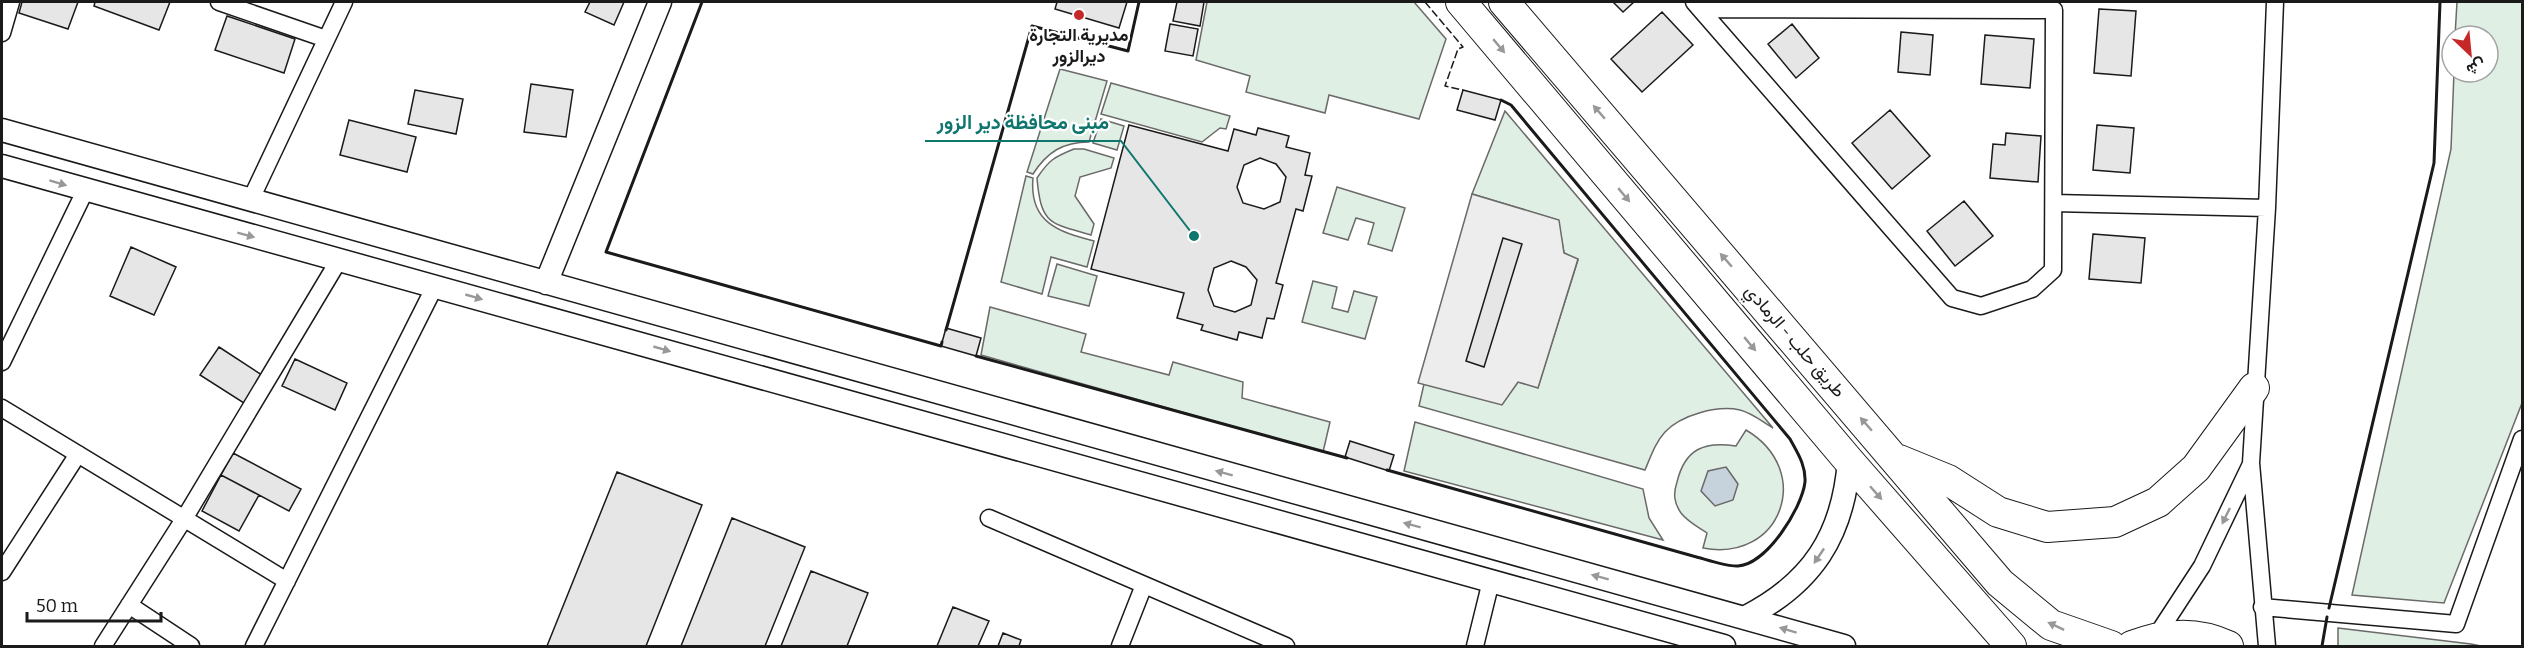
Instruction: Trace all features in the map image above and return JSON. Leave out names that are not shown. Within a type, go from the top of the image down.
[{"type":"highway","name":"طريق حلب - الرمادي","points":[[1461,2],[1849,461],[2010,646]]},
{"type":"highway","name":"طريق حلب - الرمادي","points":[[1504,2],[2000,583],[2051,625],[2111,646]]},
{"type":"highway","points":[[1896,459],[1948,480],[1998,512],[2037,524],[2047,526],[2115,522],[2158,502],[2196,468],[2254,388]]},
{"type":"highway","points":[[2143,642],[2186,635],[2217,641],[2228,646]]},
{"type":"main road","points":[[546,282],[660,2]]},
{"type":"main road","points":[[2,130],[1844,646]]},
{"type":"main road","points":[[2,166],[1724,646]]},
{"type":"main road","points":[[308,252],[316,217]]},
{"type":"main road","points":[[1746,617],[1788,592],[1821,555],[1842,510],[1849,461]]},
{"type":"street","points":[[2,33],[11,2]]},
{"type":"street","points":[[219,2],[326,39]]},
{"type":"street","points":[[251,199],[344,2]]},
{"type":"street","points":[[2267,646],[2251,464],[2267,208],[2275,2]]},
{"type":"street","points":[[1697,5],[2054,10],[2053,270],[2032,290],[1981,306],[1952,298],[1697,5]]},
{"type":"street","points":[[2,362],[85,191]]},
{"type":"street","points":[[2054,203],[2267,208]]},
{"type":"street","points":[[103,646],[184,519],[339,260]]},
{"type":"street","points":[[254,646],[435,286]]},
{"type":"street","points":[[2,408],[287,581]]},
{"type":"street","points":[[2262,607],[2456,624],[2523,439]]},
{"type":"street","points":[[2,572],[78,454]]},
{"type":"street","points":[[2143,642],[2202,566],[2251,464]]},
{"type":"street","points":[[988,518],[1286,646]]},
{"type":"street","points":[[1475,646],[1491,581]]},
{"type":"street","points":[[1120,646],[1144,585]]},
{"type":"street","points":[[129,605],[191,646]]},
{"type":"green space","points":[[1207,2],[1414,2],[1446,39],[1419,119],[1329,95],[1325,113],[1246,92],[1250,76],[1196,60]]},
{"type":"green space","points":[[2457,2],[2522,2],[2522,403],[2444,603],[2352,595],[2451,149],[2454,84],[2500,84],[2500,24],[2456,24]]},
{"type":"green space","points":[[1060,69],[1107,81],[1089,142],[1071,144],[1056,150],[1033,174],[1027,172]]},
{"type":"green space","points":[[1111,83],[1230,116],[1226,129],[1220,128],[1202,142],[1101,114]]},
{"type":"green space","points":[[1505,111],[1773,428],[1753,415],[1740,410],[1710,410],[1690,416],[1665,432],[1656,445],[1645,470],[1419,406],[1424,384],[1502,404],[1518,382],[1538,387],[1578,260],[1564,253],[1558,220],[1472,194]]},
{"type":"green space","points":[[1101,119],[1124,126],[1117,150],[1093,143]]},
{"type":"green space","points":[[1074,149],[1084,149],[1114,158],[1111,168],[1080,177],[1075,196],[1094,224],[1091,235],[1066,228],[1050,220],[1041,205],[1037,178],[1049,163]]},
{"type":"green space","points":[[1026,176],[1033,178],[1036,205],[1048,223],[1069,234],[1094,241],[1087,267],[1051,257],[1042,294],[1001,282]]},
{"type":"green space","points":[[1337,187],[1405,208],[1392,251],[1368,244],[1374,223],[1356,218],[1348,240],[1323,233]]},
{"type":"green space","points":[[1057,264],[1097,276],[1089,306],[1048,296]]},
{"type":"green space","points":[[1313,281],[1337,287],[1332,308],[1348,312],[1354,291],[1377,297],[1365,339],[1302,322]]},
{"type":"green space","points":[[990,307],[1086,334],[1081,352],[1169,375],[1173,362],[1243,382],[1242,398],[1330,422],[1323,452],[981,355]]},
{"type":"green space","points":[[1415,422],[1643,489],[1649,518],[1663,540],[1404,471]]},
{"type":"green space","points":[[1746,430],[1767,447],[1779,468],[1783,489],[1780,510],[1769,528],[1752,542],[1730,549],[1703,548],[1707,533],[1684,516],[1676,502],[1675,490],[1681,471],[1685,462],[1698,450],[1714,445],[1736,446]]},
{"type":"green space","points":[[2338,628],[2471,644],[2481,646],[2338,646]]},
{"type":"shaded area","points":[[1472,194],[1559,220],[1564,253],[1578,259],[1538,388],[1518,382],[1502,405],[1418,383]]},
{"type":"shaded area","points":[[1726,467],[1738,484],[1733,500],[1715,506],[1701,491],[1708,471]]},
{"type":"building","points":[[22,2],[78,2],[68,29],[19,13]]},
{"type":"building","points":[[95,2],[170,2],[159,30],[94,6]]},
{"type":"building","points":[[590,2],[624,2],[614,25],[585,12]]},
{"type":"building","points":[[1057,2],[1127,2],[1119,28],[1055,9]]},
{"type":"building","points":[[1177,2],[1204,2],[1200,26],[1173,21]]},
{"type":"building","points":[[1613,2],[1634,2],[1623,12]]},
{"type":"building","points":[[2099,9],[2136,11],[2131,76],[2094,73]]},
{"type":"building","points":[[1662,12],[1693,45],[1642,92],[1611,59]]},
{"type":"building","points":[[227,16],[295,39],[284,73],[215,50]]},
{"type":"building","points":[[1170,24],[1198,29],[1193,56],[1165,51]]},
{"type":"building","points":[[1792,24],[1819,58],[1796,78],[1768,44]]},
{"type":"building","points":[[1901,32],[1933,35],[1930,75],[1898,72]]},
{"type":"building","points":[[1985,35],[2034,39],[2030,88],[1981,84]]},
{"type":"building","points":[[531,84],[573,90],[566,137],[524,132]]},
{"type":"building","points":[[415,90],[463,99],[456,134],[408,124]]},
{"type":"building","points":[[1463,90],[1501,100],[1495,120],[1457,110]]},
{"type":"building","points":[[1890,110],[1930,156],[1892,189],[1852,143]]},
{"type":"building","points":[[349,120],[416,137],[407,172],[340,155]]},
{"type":"building","points":[[1129,125],[1228,151],[1234,129],[1256,135],[1258,128],[1289,136],[1286,147],[1310,153],[1305,175],[1312,176],[1303,211],[1296,209],[1276,283],[1283,285],[1274,319],[1267,318],[1262,338],[1239,332],[1237,340],[1201,330],[1203,325],[1177,318],[1184,293],[1091,269]],"holes":[[[1260,158],[1276,164],[1286,177],[1280,202],[1264,209],[1243,203],[1237,187],[1244,165]],[[1231,261],[1246,267],[1257,280],[1251,305],[1235,312],[1214,306],[1208,290],[1214,268]]]},
{"type":"building","points":[[2097,125],[2134,128],[2130,173],[2093,170]]},
{"type":"building","points":[[2006,133],[2041,136],[2038,182],[1990,178],[1993,144],[2005,145]]},
{"type":"building","points":[[1964,201],[1993,236],[1955,266],[1927,231]]},
{"type":"building","points":[[2093,234],[2145,238],[2141,283],[2089,279]]},
{"type":"building","points":[[1503,238],[1522,244],[1484,367],[1466,361]]},
{"type":"building","points":[[131,247],[176,267],[154,315],[110,296]]},
{"type":"building","points":[[946,328],[981,338],[976,356],[941,346]]},
{"type":"building","points":[[219,347],[265,377],[247,405],[200,375]]},
{"type":"building","points":[[295,359],[347,383],[335,410],[282,386]]},
{"type":"building","points":[[1350,441],[1394,455],[1389,471],[1345,457]]},
{"type":"building","points":[[233,453],[301,489],[289,511],[221,475]]},
{"type":"building","points":[[617,472],[702,505],[646,646],[547,646]]},
{"type":"building","points":[[221,475],[259,495],[239,531],[202,511]]},
{"type":"building","points":[[732,518],[805,547],[765,646],[681,646]]},
{"type":"building","points":[[811,571],[868,593],[847,646],[781,646]]},
{"type":"building","points":[[953,607],[989,621],[978,646],[937,646]]},
{"type":"building","points":[[1003,633],[1021,640],[1019,646],[998,646]]},
{"type":"fence","points":[[1425,2],[1463,47],[1458,49],[1445,86],[1463,90]]},
{"type":"wall","points":[[702,2],[606,252],[941,346],[942,342]]},
{"type":"wall","points":[[946,330],[1032,26],[1128,51],[1139,2]]},
{"type":"wall","points":[[2329,608],[2434,163],[2440,2]]},
{"type":"wall","points":[[1387,470],[1733,566],[1749,563],[1771,545],[1790,519],[1802,493],[1805,482],[1804,470],[1790,439],[1511,105],[1501,100]]},
{"type":"wall","points":[[976,356],[1347,458]]},
{"type":"wall","points":[[2322,646],[2327,617]]},
{"type":"place","name":"مديرية التجارة ديرالزور","points":[[1079,15]]},
{"type":"place","name":"مبنى محافظة دير الزور","points":[[1194,236]]}]
